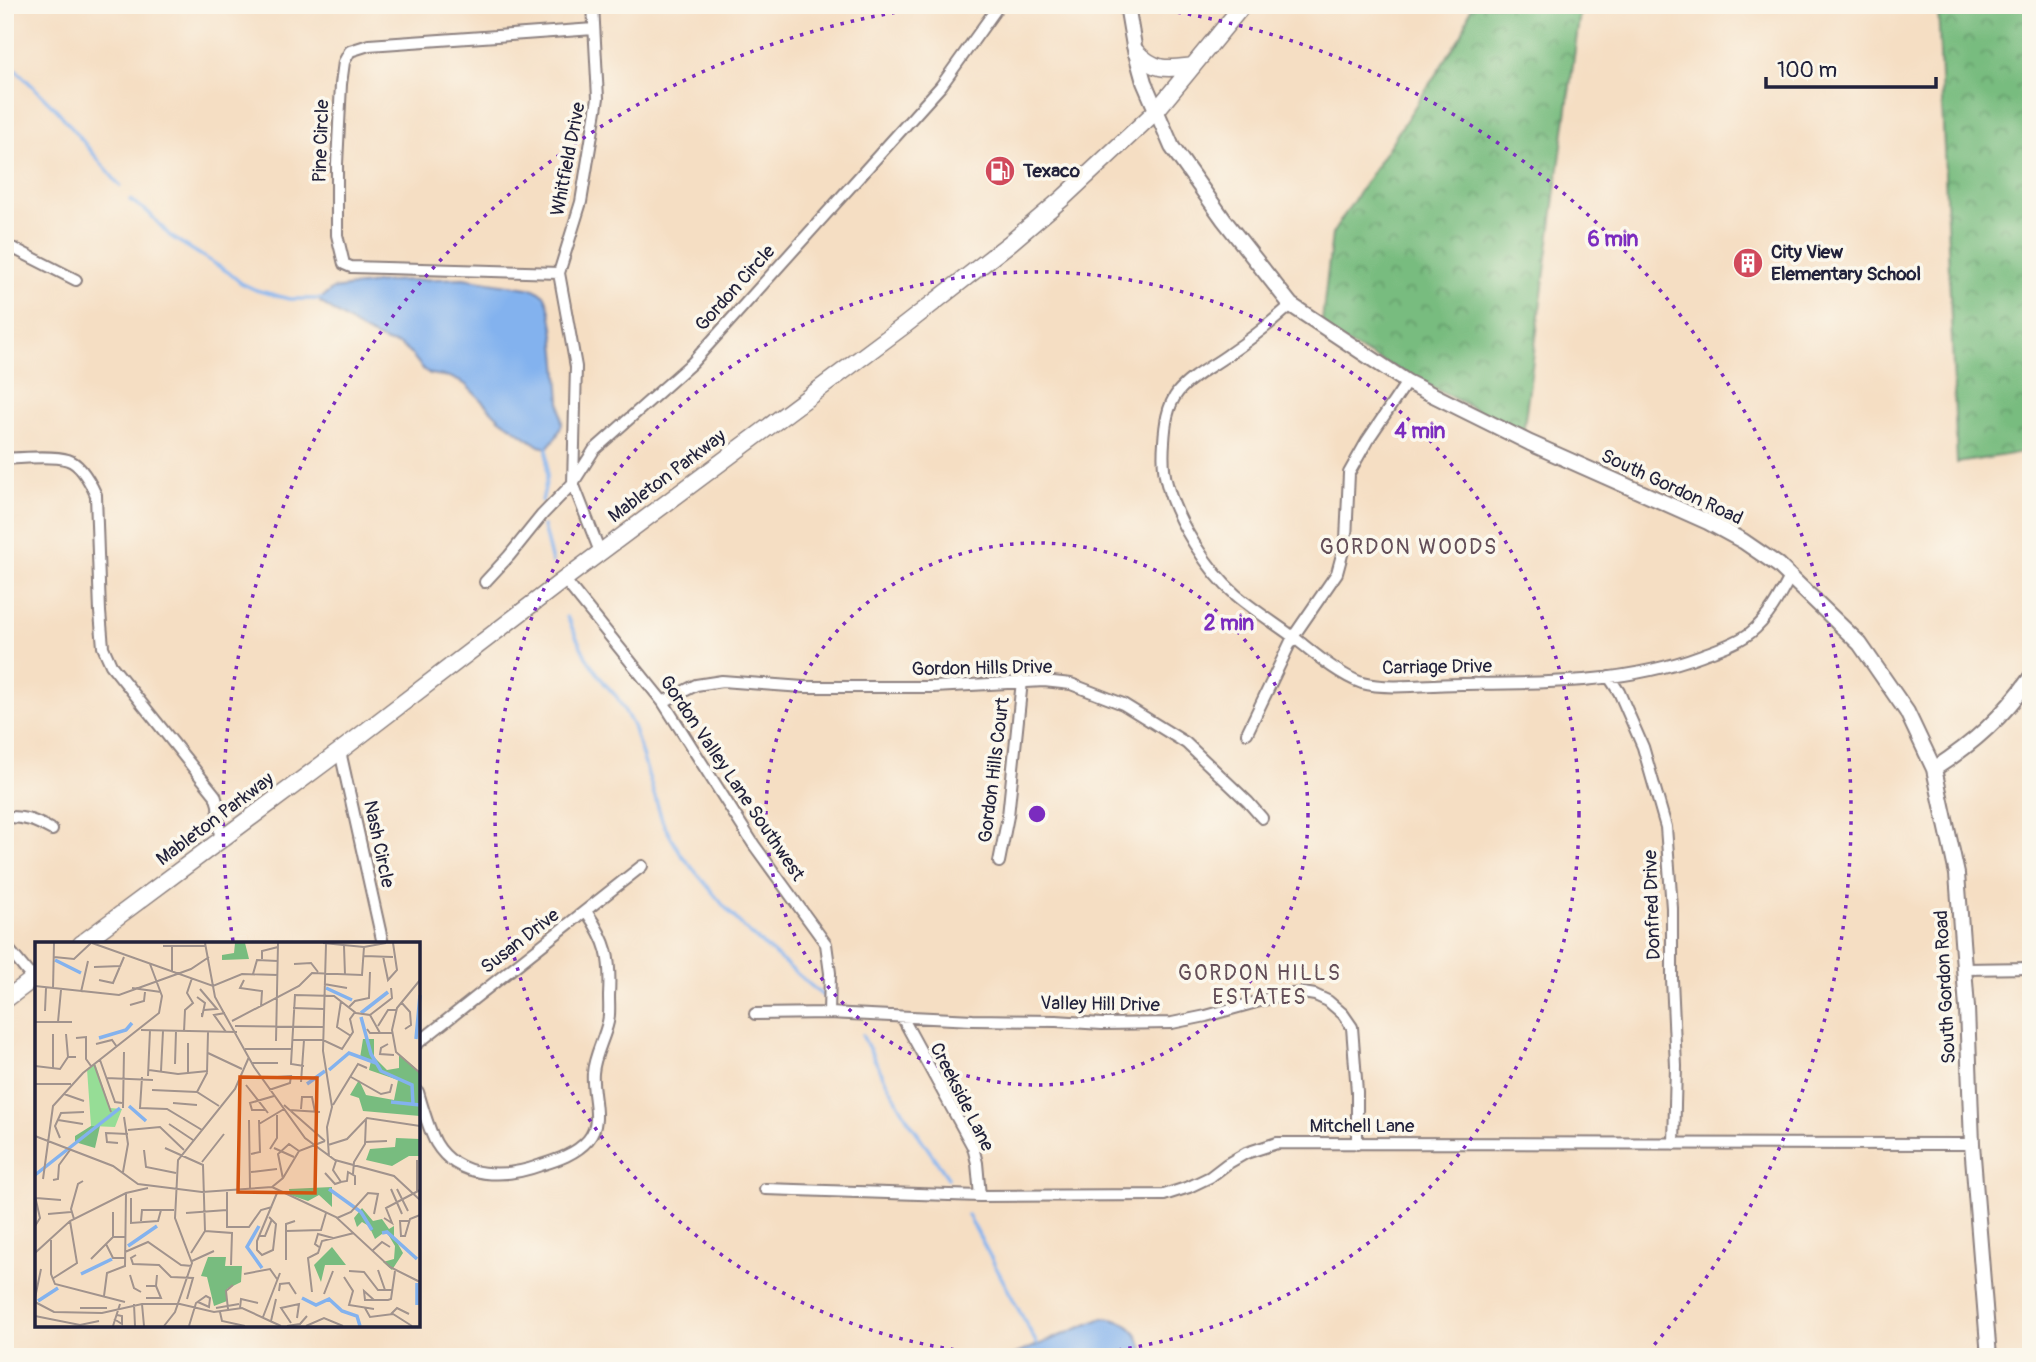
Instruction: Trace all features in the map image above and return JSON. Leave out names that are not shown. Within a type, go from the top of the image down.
[{"type":"main road","name":"Mableton Parkway","points":[[84,942],[905,325],[999,251],[1063,198],[1156,111],[1243,5]]},
{"type":"main road","points":[[1136,52],[1149,65],[1160,68],[1193,66]]},
{"type":"main road","points":[[5,1000],[35,978]]},
{"type":"street","name":"Whitfield Drive","points":[[573,483],[576,367],[559,273],[581,202],[598,99],[593,5]]},
{"type":"street","name":"Gordon Circle","points":[[485,582],[573,483],[594,450],[692,363],[941,86],[999,5]]},
{"type":"street","name":"South Gordon Road","points":[[1127,5],[1144,82],[1172,147],[1224,220],[1292,305],[1407,382],[1530,443],[1708,522],[1743,541],[1778,565],[1860,643],[1907,712],[1934,769],[1956,874],[1967,1008],[1972,1144],[1989,1357]]},
{"type":"street","name":"Pine Circle","points":[[559,273],[351,267],[344,264],[337,235],[337,164],[342,73],[350,51],[369,45],[594,29]]},
{"type":"street","points":[[5,247],[15,249],[76,279]]},
{"type":"street","name":"Carriage Drive","points":[[1292,305],[1178,391],[1170,406],[1165,426],[1163,450],[1166,484],[1177,512],[1210,568],[1234,594],[1347,676],[1378,687],[1575,681],[1679,664],[1748,635],[1771,610],[1790,577]]},
{"type":"street","points":[[1247,733],[1293,637],[1337,573],[1346,540],[1349,473],[1407,382]]},
{"type":"street","points":[[5,459],[70,460],[92,486],[96,495],[103,647],[111,665],[215,795],[220,841]]},
{"type":"street","points":[[573,483],[600,552]]},
{"type":"street","name":"Gordon Valley Lane Southwest","points":[[564,579],[663,702],[754,845],[826,944],[830,972],[829,1013]]},
{"type":"street","name":"Donfred Drive","points":[[1609,677],[1619,692],[1643,747],[1666,827],[1672,908],[1676,1066],[1674,1144]]},
{"type":"street","points":[[1934,769],[1961,752],[2004,713],[2031,677]]},
{"type":"street","name":"Gordon Hills Drive","points":[[663,702],[696,685],[722,681],[803,687],[934,687],[1022,681],[1071,684],[1123,704],[1186,743],[1262,818]]},
{"type":"street","name":"Gordon Hills Court","points":[[999,862],[1008,816],[1022,681]]},
{"type":"street","name":"Nash Circle","points":[[340,751],[383,942]]},
{"type":"street","points":[[5,817],[32,818],[52,830]]},
{"type":"street","name":"Susan Drive","points":[[420,1042],[642,866]]},
{"type":"street","points":[[420,1098],[437,1143],[455,1163],[470,1171],[491,1174],[517,1172],[565,1156],[579,1149],[589,1139],[596,1122],[593,1072],[608,1022],[610,964],[606,945],[586,911]]},
{"type":"street","points":[[5,945],[35,978]]},
{"type":"street","points":[[1964,969],[2031,968]]},
{"type":"street","name":"Valley Hill Drive","points":[[755,1014],[829,1013],[1102,1024],[1172,1023],[1282,995],[1315,995],[1343,1014],[1352,1027],[1357,1092],[1357,1144]]},
{"type":"street","name":"Creekside Lane","points":[[902,1017],[973,1147],[980,1196]]},
{"type":"street","name":"Mitchell Lane","points":[[765,1189],[980,1196],[1164,1195],[1210,1177],[1247,1153],[1277,1143],[1972,1144]]},
{"type":"green space","points":[[1472,5],[1581,5],[1523,434],[1321,330],[1332,234],[1462,34]]},
{"type":"green space","points":[[1938,5],[2031,5],[2031,451],[1957,463]]},
{"type":"water","points":[[463,278],[534,289],[544,295],[554,336],[562,424],[557,436],[547,448],[539,446],[500,419],[465,384],[450,377],[430,374],[400,345],[365,332],[320,302],[333,289],[391,281]]},
{"type":"water","points":[[1103,1318],[1120,1321],[1132,1329],[1146,1357],[1009,1357]]},
{"type":"waterway","points":[[5,59],[57,110],[120,186]]},
{"type":"waterway","points":[[130,200],[148,212],[170,236],[241,283],[289,299],[322,299]]},
{"type":"waterway","points":[[542,501],[547,478],[547,448]]},
{"type":"waterway","points":[[543,526],[552,562]]},
{"type":"waterway","points":[[567,617],[586,657],[617,697],[633,726],[663,823],[680,853],[746,930],[823,996]]},
{"type":"waterway","points":[[862,1035],[907,1118],[948,1178]]},
{"type":"waterway","points":[[968,1215],[1037,1344]]},
{"type":"place","name":"Texaco","points":[[1000,171]]},
{"type":"place","name":"City View Elementary School","points":[[1748,263]]},
{"type":"district","name":"GORDON WOODS","points":[[1409,547]]},
{"type":"district","name":"GORDON HILLS ESTATES","points":[[1260,985]]}]
